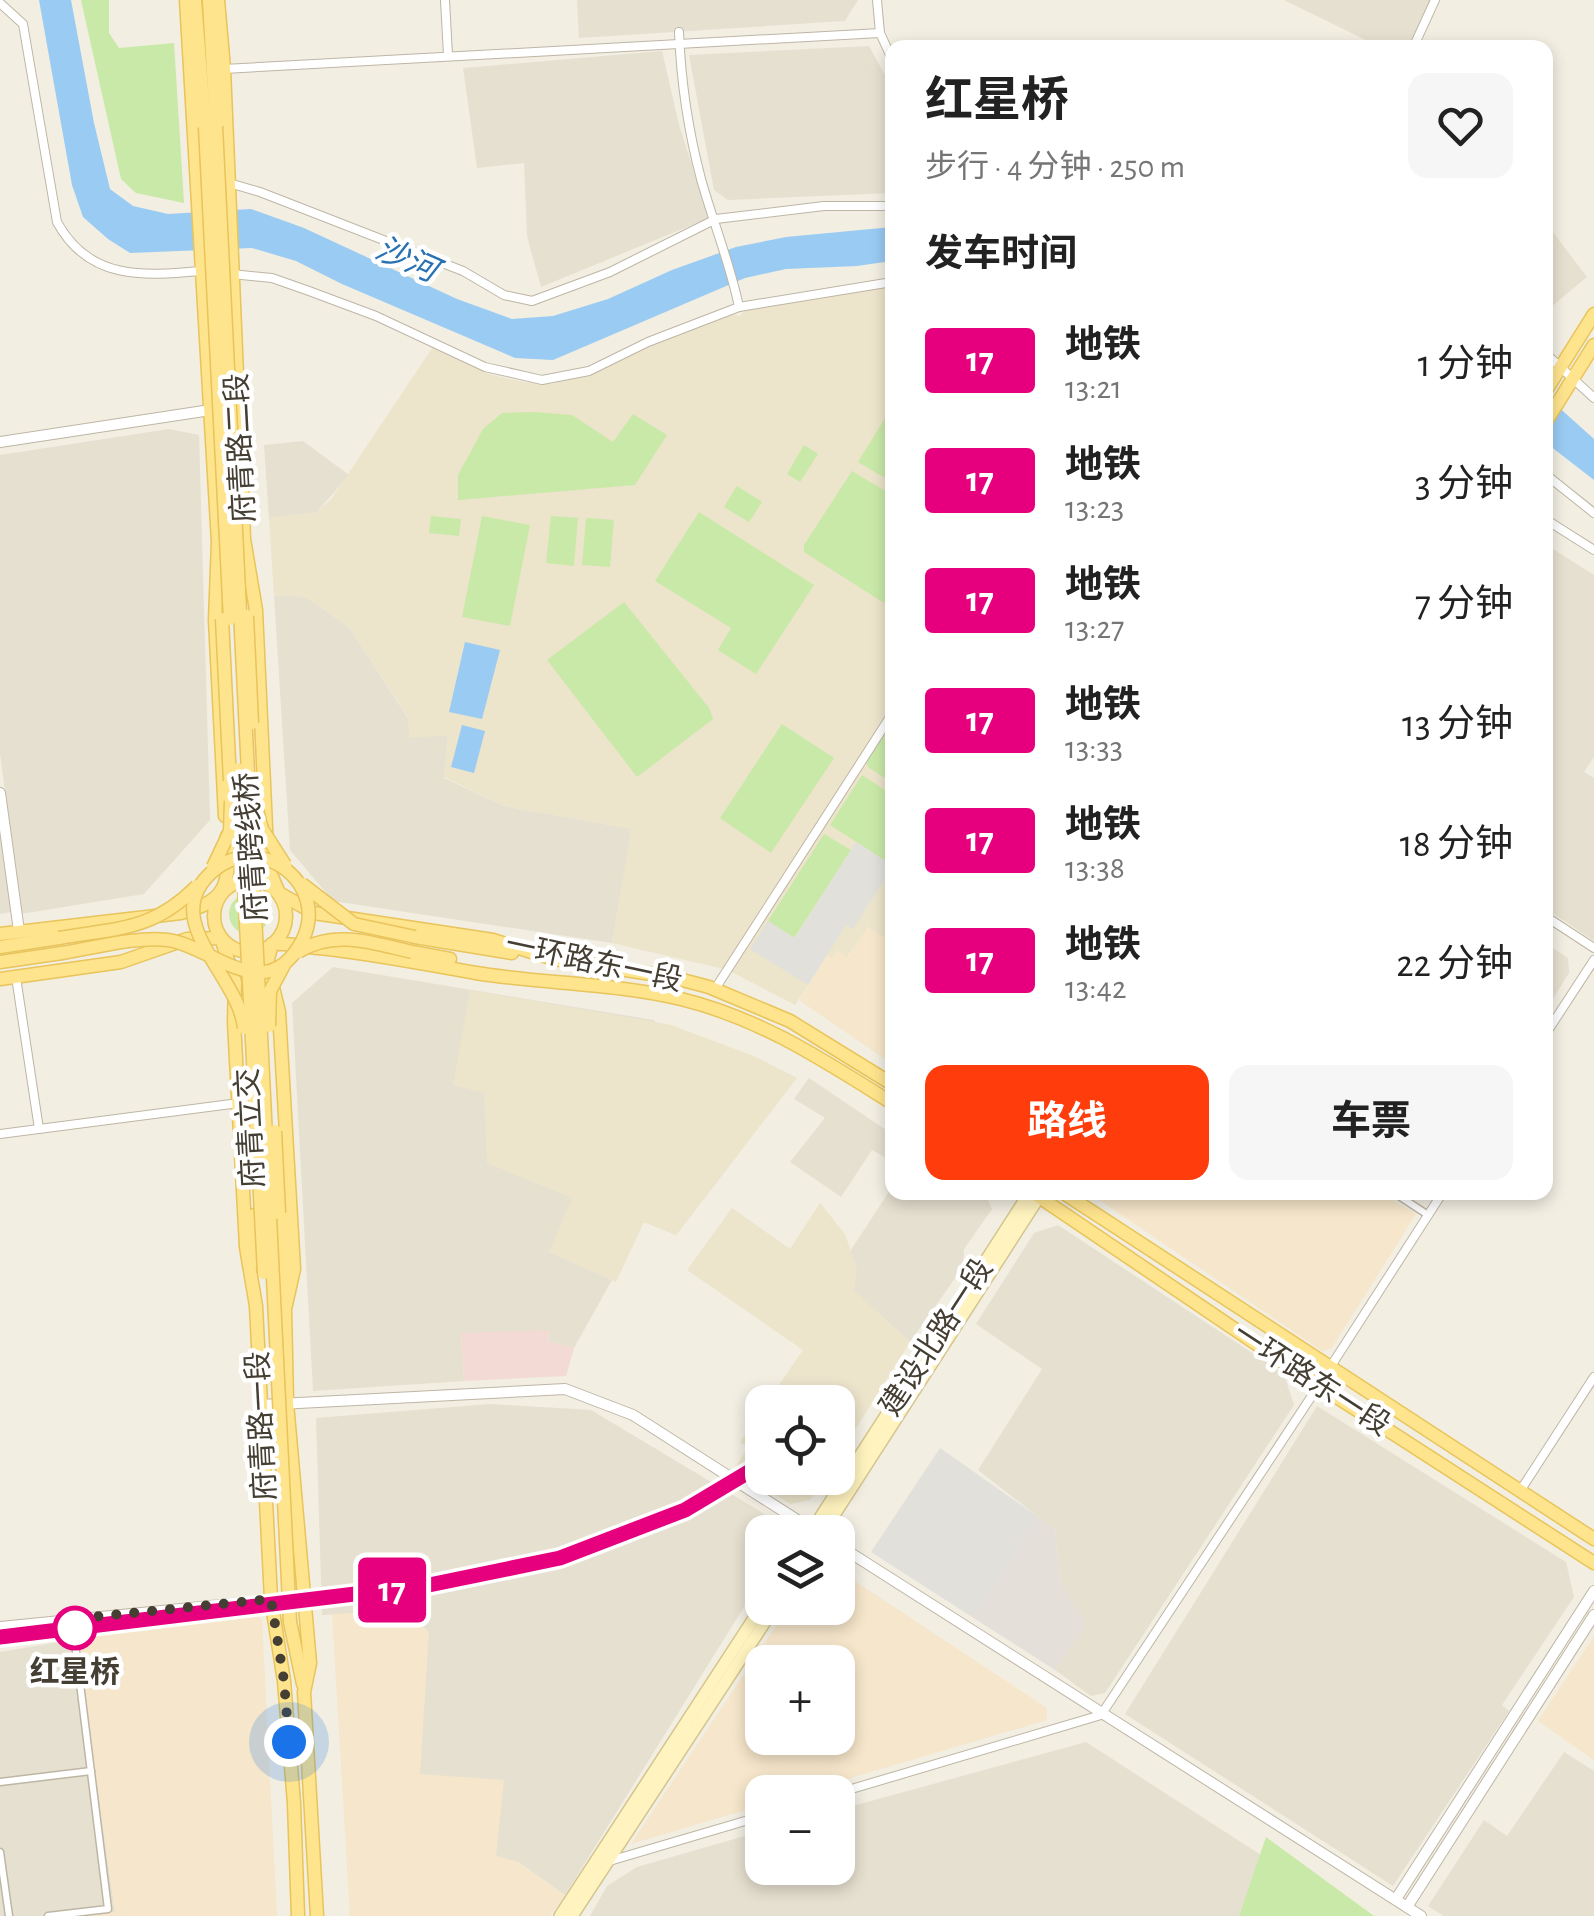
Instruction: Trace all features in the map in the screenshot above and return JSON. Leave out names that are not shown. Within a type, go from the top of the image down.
[{"type":"main road","name":"府青路二段","points":[[186,0],[218,542],[215,620],[227,848],[221,894]]},
{"type":"main road","name":"府青跨线桥","points":[[195,0],[204,26]]},
{"type":"main road","name":"府青跨线桥","points":[[209,0],[204,26],[286,1621],[284,1681]]},
{"type":"main road","name":"府青路二段","points":[[218,0],[244,539],[256,610],[267,850],[278,893]]},
{"type":"main road","points":[[1553,379],[1594,314]]},
{"type":"main road","points":[[1553,410],[1594,345]]},
{"type":"main road","points":[[244,539],[255,804],[262,829],[278,856],[298,880],[354,924],[413,944],[560,980]]},
{"type":"main road","name":"府青立交","points":[[218,542],[232,811],[230,830],[199,889],[194,925],[200,943],[236,996],[243,1018],[258,1277],[256,1306]]},
{"type":"main road","name":"府青立交","points":[[0,947],[140,926],[160,917],[210,874],[238,858],[255,856],[286,868],[298,880],[309,912],[307,928],[270,991],[268,1020],[279,1213]]},
{"type":"main road","points":[[0,934],[181,914],[207,906],[229,886],[250,880],[260,881],[278,893],[286,914],[285,925],[272,944],[251,952],[221,938],[187,939],[121,962],[0,979]]},
{"type":"main road","name":"一环路东一段","points":[[278,893],[314,912],[494,940],[554,959],[672,977],[715,989],[790,1021],[885,1080]]},
{"type":"main road","points":[[221,894],[214,916],[221,938]]},
{"type":"main road","name":"府青路一段","points":[[221,938],[236,982],[234,1022],[246,1247],[256,1306],[271,1599],[284,1681],[298,1916]]},
{"type":"main road","points":[[0,962],[166,940],[242,972],[276,966],[315,941],[337,939],[554,959]]},
{"type":"main road","name":"一环路东一段","points":[[272,944],[291,942],[482,974],[560,980],[678,998],[740,1017],[789,1038],[885,1099]]},
{"type":"main road","name":"府青路一段","points":[[272,944],[267,963],[278,1012],[294,1268],[285,1309]]},
{"type":"main road","name":"建设北路一段","points":[[827,1515],[1032,1200]]},
{"type":"main road","name":"一环路东一段","points":[[1045,1200],[1594,1563]]},
{"type":"main road","name":"一环路东一段","points":[[1074,1200],[1594,1540]]},
{"type":"main road","name":"府青路一段","points":[[279,1213],[287,1403],[310,1663],[304,1692],[317,1916]]},
{"type":"main road","name":"府青跨线桥","points":[[286,1621],[304,1692]]},
{"type":"main road","points":[[572,1916],[602,1860],[750,1625]]},
{"type":"main road","points":[[560,1916],[762,1625]]},
{"type":"street","points":[[445,0],[448,55]]},
{"type":"street","points":[[877,0],[885,44]]},
{"type":"street","points":[[1417,40],[1435,0]]},
{"type":"street","points":[[0,3],[23,24],[57,222],[68,243],[104,268],[158,275],[202,263]]},
{"type":"street","points":[[679,32],[681,92],[701,179],[739,307]]},
{"type":"street","points":[[224,70],[880,33]]},
{"type":"street","points":[[228,183],[463,271],[504,296],[532,301],[610,272],[716,220],[824,206],[885,206]]},
{"type":"street","points":[[232,274],[272,278],[376,316],[485,368],[542,380],[589,371],[648,342],[739,307],[885,283]]},
{"type":"street","points":[[1553,362],[1594,398]]},
{"type":"street","points":[[0,442],[238,407]]},
{"type":"street","points":[[1553,480],[1594,513]]},
{"type":"street","points":[[1553,524],[1594,550]]},
{"type":"street","points":[[715,989],[885,725]]},
{"type":"street","points":[[0,793],[19,931]]},
{"type":"street","points":[[1553,921],[1594,948]]},
{"type":"street","points":[[1553,1023],[1594,960]]},
{"type":"street","points":[[16,977],[39,1128]]},
{"type":"street","points":[[0,1134],[239,1103]]},
{"type":"street","points":[[1405,1200],[1428,1215]]},
{"type":"street","points":[[1331,1366],[1438,1200]]},
{"type":"street","points":[[1520,1491],[1594,1378]]},
{"type":"street","points":[[855,1788],[1100,1715],[1319,1384]]},
{"type":"street","points":[[260,1405],[565,1389],[632,1415],[789,1515]]},
{"type":"street","points":[[855,1556],[1421,1916]]},
{"type":"street","points":[[1396,1900],[1594,1591]]},
{"type":"street","points":[[0,1626],[271,1599]]},
{"type":"street","points":[[1407,1906],[1594,1615]]},
{"type":"street","points":[[48,1916],[108,1909],[72,1619]]},
{"type":"street","points":[[0,1782],[91,1771]]},
{"type":"street","points":[[602,1860],[745,1821]]},
{"type":"street","points":[[0,1852],[9,1916]]},
{"type":"shaded area","points":[[577,0],[858,0],[845,21],[579,38]]},
{"type":"shaded area","points":[[1284,0],[1432,0],[1416,40],[1366,40]]},
{"type":"shaded area","points":[[869,46],[885,75],[885,193],[728,200],[714,190],[689,55]]},
{"type":"shaded area","points":[[662,51],[679,125],[709,218],[541,287],[527,236],[524,163],[477,168],[463,68]]},
{"type":"shaded area","points":[[1553,232],[1587,277],[1553,305]]},
{"type":"shaded area","points":[[885,286],[885,938],[868,927],[847,957],[837,951],[832,958],[827,955],[795,1005],[728,970],[612,943],[631,829],[504,806],[444,777],[448,735],[409,738],[408,717],[349,627],[307,598],[274,596],[269,518],[317,512],[332,498],[433,347],[489,374],[551,384],[580,377],[676,335],[733,314],[739,316],[747,309]]},
{"type":"shaded area","points":[[169,429],[199,435],[210,820],[144,894],[21,914],[0,753],[0,455]]},
{"type":"shaded area","points":[[303,441],[349,475],[317,512],[269,518],[264,445]]},
{"type":"shaded area","points":[[1553,549],[1594,575],[1594,757],[1584,772],[1594,778],[1594,941],[1553,913]]},
{"type":"shaded area","points":[[274,596],[307,598],[349,627],[408,718],[410,737],[448,735],[444,778],[504,806],[632,829],[612,943],[333,901],[290,850]]},
{"type":"shaded area","points":[[0,832],[12,912],[0,914]]},
{"type":"shaded area","points":[[856,842],[885,861],[885,879],[853,929],[846,925],[808,985],[750,949],[768,921],[795,938]]},
{"type":"shaded area","points":[[868,926],[885,937],[885,1059],[799,1000],[827,955],[837,951],[848,957]]},
{"type":"shaded area","points":[[1553,948],[1568,958],[1569,973],[1553,998]]},
{"type":"shaded area","points":[[333,967],[654,1020],[740,1152],[676,1235],[644,1222],[642,1226],[549,1252],[612,1280],[574,1348],[547,1341],[549,1331],[461,1333],[464,1381],[313,1391],[292,1003]]},
{"type":"shaded area","points":[[470,990],[671,1025],[754,1056],[797,1078],[676,1235],[644,1222],[616,1282],[549,1252],[572,1198],[487,1163],[484,1093],[453,1085]]},
{"type":"shaded area","points":[[809,1078],[885,1129],[885,1157],[872,1150],[841,1197],[790,1162],[825,1118],[794,1099]]},
{"type":"shaded area","points":[[885,1198],[988,1200],[992,1209],[964,1249],[963,1267],[910,1342],[853,1290],[851,1250]]},
{"type":"shaded area","points":[[1099,1200],[1393,1200],[1416,1214],[1331,1349],[1322,1351]]},
{"type":"shaded area","points":[[820,1203],[845,1234],[857,1269],[854,1290],[910,1342],[855,1430],[855,1385],[779,1385],[803,1350],[687,1270],[732,1208],[790,1249]]},
{"type":"shaded area","points":[[1058,1225],[1284,1374],[1294,1405],[1105,1693],[1091,1696],[1055,1670],[1086,1625],[1060,1581],[1055,1530],[978,1470],[1042,1369],[976,1324],[1034,1233]]},
{"type":"shaded area","points":[[549,1330],[547,1341],[574,1348],[566,1376],[464,1381],[461,1333]]},
{"type":"shaded area","points":[[490,1404],[591,1410],[766,1515],[745,1515],[745,1605],[565,1895],[518,1862],[495,1856],[420,1775],[404,1611],[322,1615],[316,1418]]},
{"type":"shaded area","points":[[1317,1406],[1566,1562],[1574,1597],[1502,1705],[1509,1711],[1393,1886],[1125,1714]]},
{"type":"shaded area","points":[[940,1448],[1037,1516],[972,1617],[871,1552]]},
{"type":"shaded area","points":[[745,1452],[745,1475],[735,1468]]},
{"type":"shaded area","points":[[776,1495],[813,1495],[810,1500],[790,1504]]},
{"type":"shaded area","points":[[1037,1516],[1055,1530],[1060,1581],[1086,1625],[1055,1670],[972,1617]]},
{"type":"shaded area","points":[[855,1581],[1047,1708],[1047,1720],[855,1777],[745,1775],[745,1810],[631,1844],[745,1673],[745,1755],[855,1755],[855,1645],[763,1645],[777,1625],[855,1625]]},
{"type":"shaded area","points":[[404,1611],[429,1632],[420,1774],[504,1780],[496,1856],[518,1862],[565,1895],[550,1916],[350,1916],[332,1614]]},
{"type":"shaded area","points":[[256,1613],[262,1620],[277,1916],[86,1916],[115,1912],[77,1639]]},
{"type":"shaded area","points":[[1594,1636],[1594,1760],[1538,1721]]},
{"type":"shaded area","points":[[77,1639],[115,1912],[0,1916],[0,1652]]},
{"type":"shaded area","points":[[1086,1742],[1261,1855],[1239,1916],[590,1916],[607,1886],[637,1867],[745,1836],[745,1885],[855,1885],[855,1805]]},
{"type":"shaded area","points":[[1564,1752],[1594,1771],[1594,1916],[1444,1916],[1428,1906],[1484,1820],[1507,1836]]},
{"type":"green space","points":[[81,0],[109,0],[109,33],[119,48],[174,43],[184,203],[136,193],[121,179]]},
{"type":"green space","points":[[502,413],[572,415],[613,442],[633,414],[667,435],[635,485],[458,500],[458,475],[483,429]]},
{"type":"green space","points":[[885,418],[885,478],[858,462]]},
{"type":"green space","points":[[804,445],[818,454],[800,482],[787,474]]},
{"type":"green space","points":[[852,471],[885,491],[885,604],[804,552],[804,545]]},
{"type":"green space","points":[[737,486],[762,502],[749,522],[724,507]]},
{"type":"green space","points":[[699,512],[814,585],[756,674],[718,650],[731,628],[655,581]]},
{"type":"green space","points":[[431,516],[461,519],[459,536],[429,533]]},
{"type":"green space","points":[[482,516],[530,525],[510,626],[462,617]]},
{"type":"green space","points":[[551,516],[578,518],[574,566],[546,563]]},
{"type":"green space","points":[[586,518],[614,520],[610,567],[582,565]]},
{"type":"green space","points":[[624,602],[709,708],[713,719],[637,777],[547,660]]},
{"type":"green space","points":[[782,724],[834,758],[771,853],[720,818]]},
{"type":"green space","points":[[885,731],[885,778],[868,767],[866,760]]},
{"type":"green space","points":[[862,775],[885,790],[885,860],[830,825]]},
{"type":"green space","points":[[824,834],[851,850],[794,938],[768,921]]},
{"type":"green space","points":[[249,894],[263,900],[269,914],[263,928],[249,934],[235,928],[229,914],[235,900]]},
{"type":"green space","points":[[1266,1837],[1374,1916],[1239,1916]]},
{"type":"water","points":[[39,0],[71,0],[110,189],[133,206],[168,214],[251,209],[304,228],[457,299],[512,319],[553,316],[608,299],[736,247],[786,237],[885,228],[885,262],[786,269],[745,278],[553,360],[515,358],[296,261],[252,248],[130,253],[83,217],[72,185]]},
{"type":"water","points":[[1553,402],[1594,439],[1594,480],[1553,448]]},
{"type":"water","points":[[465,642],[500,650],[482,719],[449,712]]},
{"type":"water","points":[[462,725],[485,731],[474,773],[451,767]]},
{"type":"metro line","name":"17","points":[[0,1637],[429,1585],[560,1558],[685,1510],[745,1474]]},
{"type":"place","name":"红星桥","points":[[75,1628]]},
{"type":"route","points":[[75,1628],[72,1619],[271,1599],[289,1742]]},
{"type":"water label","name":"沙河","points":[[407,259]]}]
